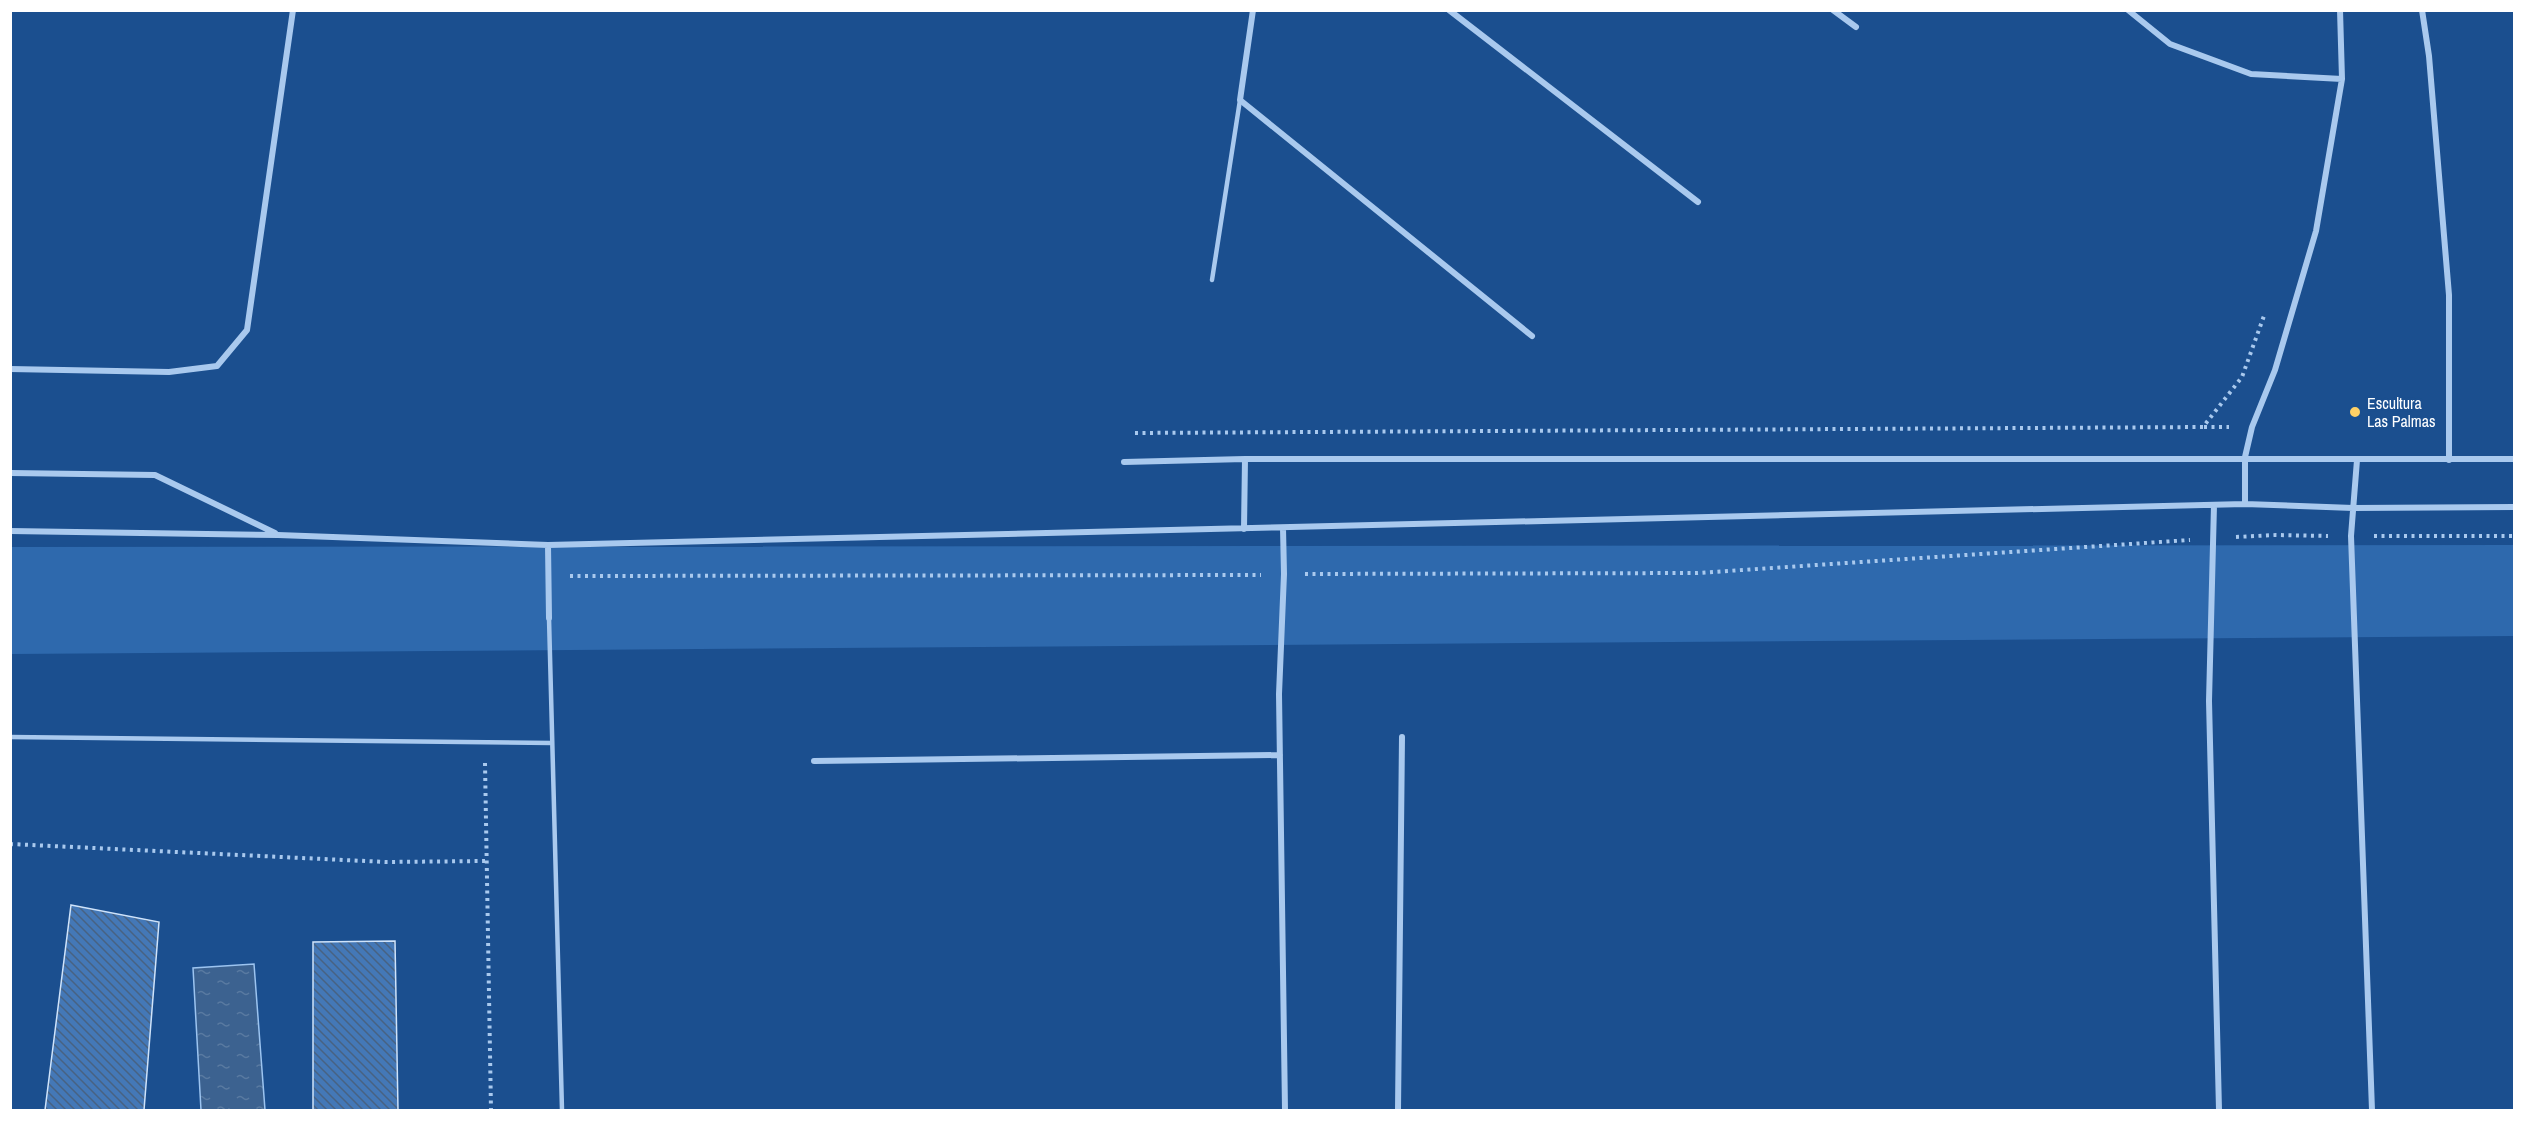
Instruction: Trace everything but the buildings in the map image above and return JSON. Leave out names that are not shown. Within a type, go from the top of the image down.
[{"type":"street","points":[[10,369],[169,372],[217,366],[247,330],[293,10]]},
{"type":"street","points":[[1253,10],[1240,100],[1532,336]]},
{"type":"street","points":[[1449,10],[1698,202]]},
{"type":"street","points":[[1833,10],[1856,27]]},
{"type":"street","points":[[2128,10],[2170,44],[2251,74],[2342,79]]},
{"type":"street","points":[[2245,504],[2245,457],[2252,427],[2275,370],[2316,231],[2342,79],[2340,10]]},
{"type":"street","points":[[2422,10],[2429,56],[2449,295],[2449,460]]},
{"type":"street","points":[[1124,462],[1245,459],[2245,457],[2357,460],[2514,459]]},
{"type":"street","points":[[1244,529],[1245,459]]},
{"type":"street","points":[[2357,460],[2351,536],[2372,1110]]},
{"type":"street","points":[[10,473],[154,475],[278,535]]},
{"type":"street","points":[[10,531],[278,535],[548,545],[2245,504],[2353,508],[2514,507]]},
{"type":"street","points":[[2214,505],[2209,701],[2219,1110]]},
{"type":"street","points":[[1283,528],[1280,755],[1285,1110]]},
{"type":"street","points":[[548,545],[549,618]]},
{"type":"street","points":[[1398,1110],[1402,737]]},
{"type":"street","points":[[814,761],[1280,755]]},
{"type":"lane","points":[[1212,280],[1240,100]]},
{"type":"lane","points":[[549,618],[562,1110]]},
{"type":"lane","points":[[10,737],[552,743]]},
{"type":"path","points":[[1135,433],[2203,427],[2242,377],[2266,312]]},
{"type":"path","points":[[548,576],[1697,573],[2276,535],[2514,536]]},
{"type":"path","points":[[485,744],[485,861],[491,1110]]},
{"type":"path","points":[[10,844],[386,862],[485,861]]},
{"type":"shaded area","points":[[2514,545],[2514,636],[11,654],[10,547]]},
{"type":"water","points":[[254,964],[265,1110],[201,1110],[193,968]]},
{"type":"place","name":"Escultura Las Palmas","points":[[2355,412]]}]
